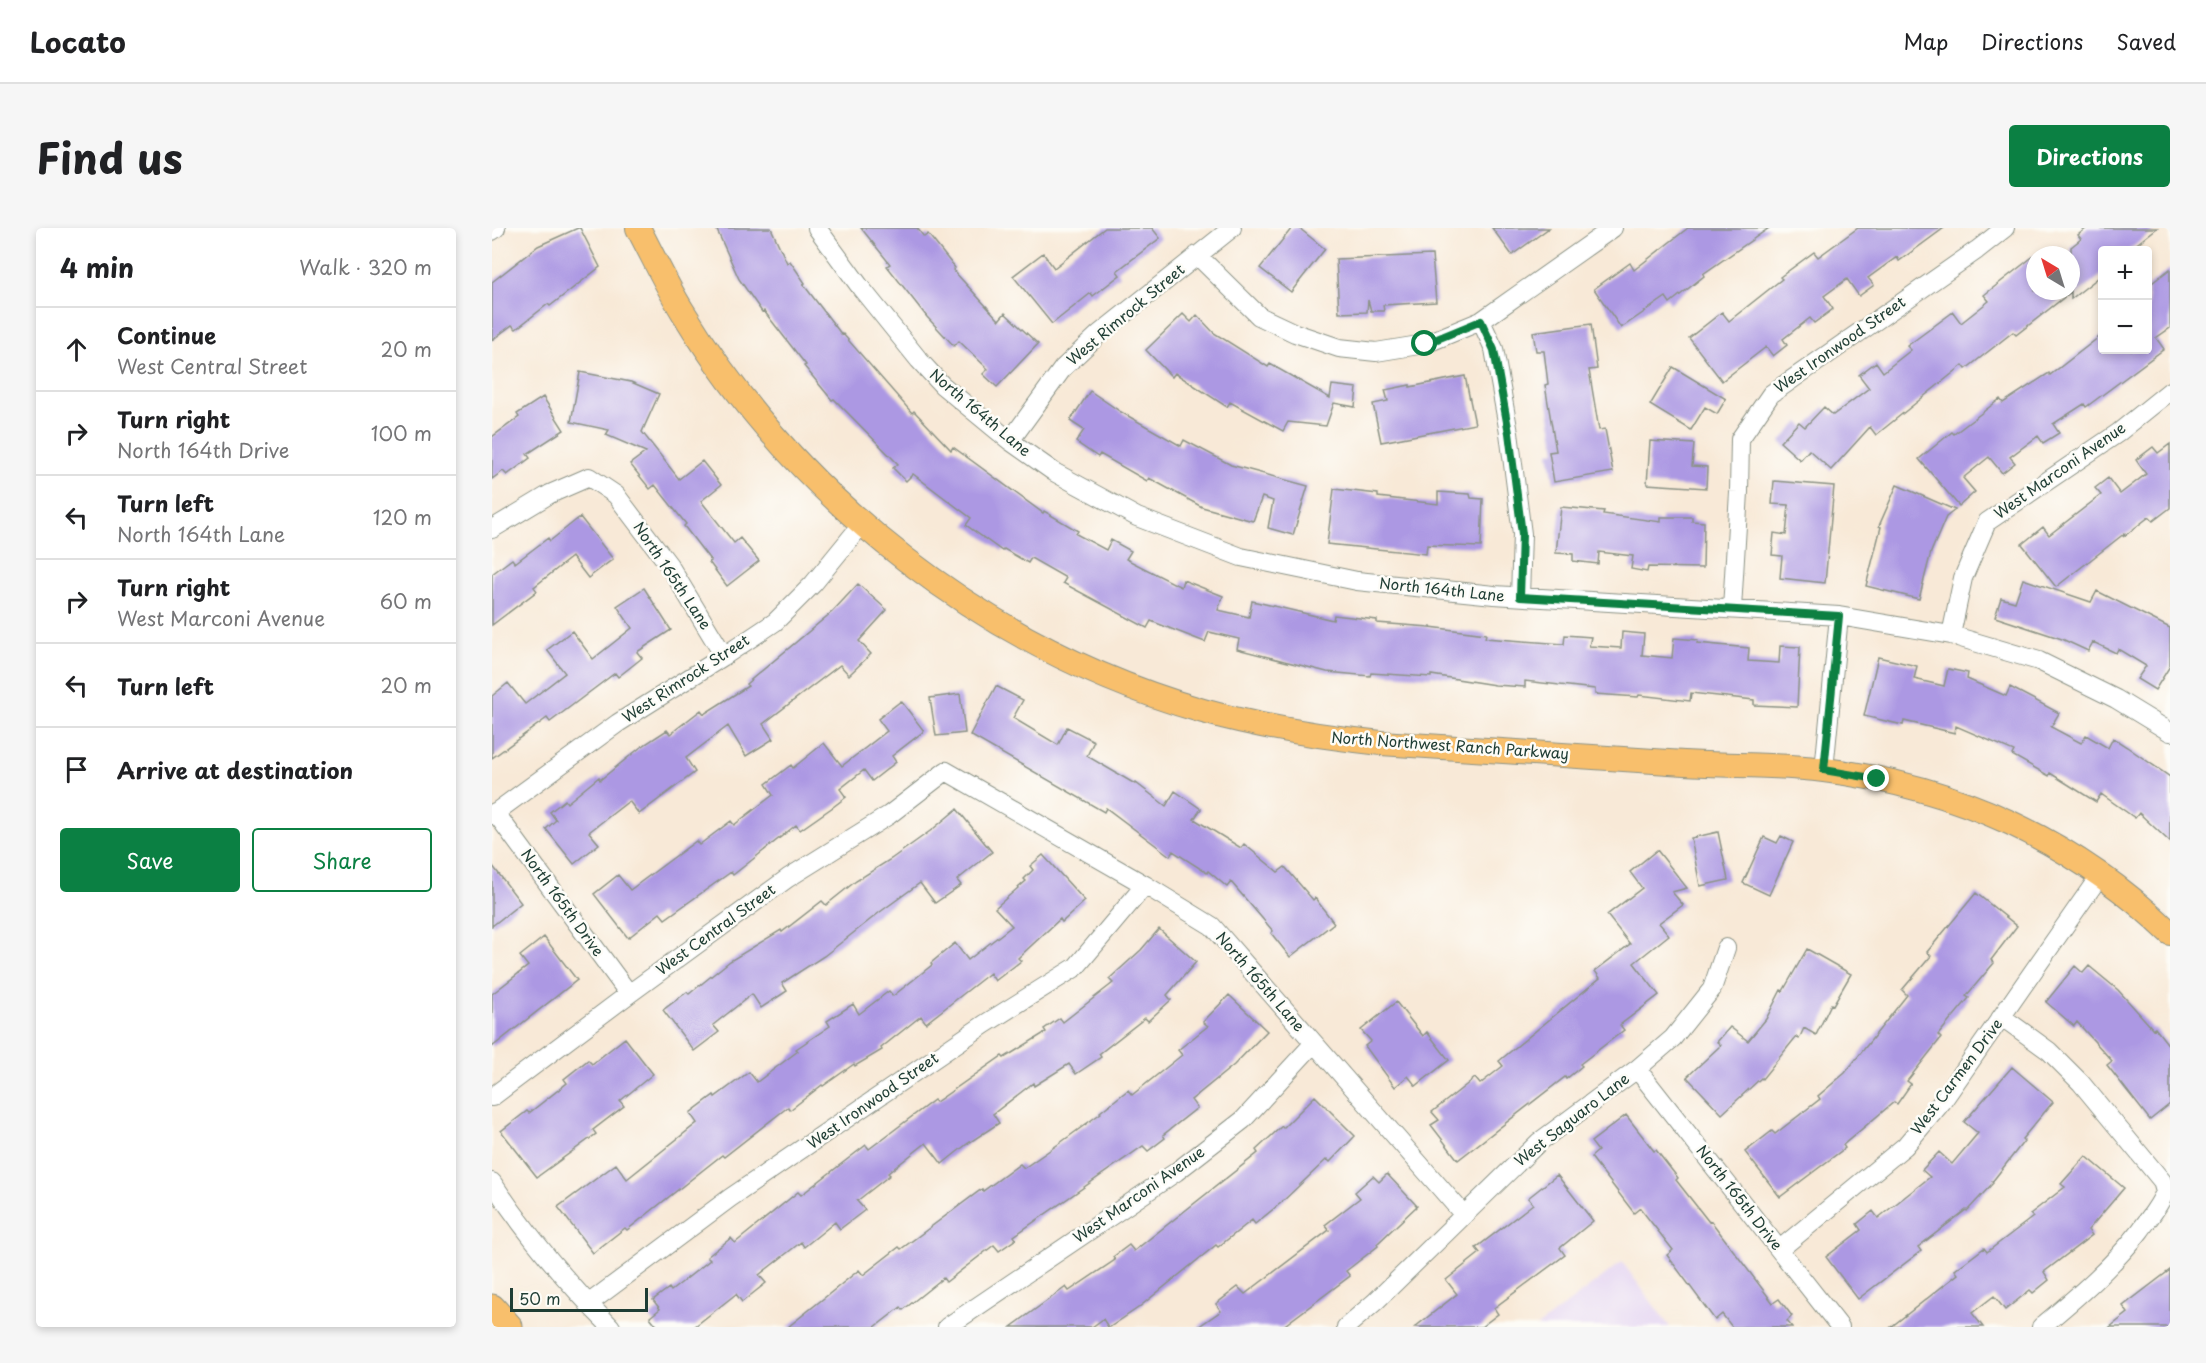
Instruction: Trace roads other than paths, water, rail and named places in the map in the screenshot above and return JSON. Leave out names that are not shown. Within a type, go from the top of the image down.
[{"type":"highway","points":[[492,1308],[509,1327]]},
{"type":"main road","name":"North Northwest Ranch Parkway","points":[[638,228],[683,312],[734,385],[764,424],[835,500],[929,577],[968,604],[1041,646],[1122,682],[1204,711],[1292,730],[1381,743],[1678,763],[1824,770],[1909,787],[1951,799],[2042,837],[2101,874],[2146,909],[2170,933]]},
{"type":"street","points":[[492,231],[496,228]]},
{"type":"street","name":"North 164th Lane","points":[[817,228],[918,360],[942,385],[1010,441],[1054,472],[1137,517],[1241,557],[1357,581],[1520,597],[1839,616],[1951,635],[2038,661],[2116,699],[2170,732]]},
{"type":"street","name":"West Rimrock Street","points":[[1010,441],[1063,368],[1099,334],[1232,228]]},
{"type":"street","points":[[1197,255],[1259,316],[1295,333],[1340,348],[1376,352],[1425,344],[1481,321],[1613,228]]},
{"type":"street","name":"West Ironwood Street","points":[[1732,609],[1740,439],[1771,394],[2005,228]]},
{"type":"street","points":[[1481,321],[1494,350],[1509,433],[1522,534],[1520,597]]},
{"type":"street","name":"West Marconi Avenue","points":[[1951,635],[1964,578],[1987,522],[2118,433],[2170,391]]},
{"type":"street","name":"North 165th Lane","points":[[492,529],[550,494],[589,477],[616,495],[669,565],[724,656]]},
{"type":"street","name":"West Rimrock Street","points":[[494,814],[618,723],[775,622],[813,584],[862,524]]},
{"type":"street","points":[[1824,770],[1839,616]]},
{"type":"street","name":"North 165th Lane","points":[[946,771],[1212,926],[1464,1215]]},
{"type":"street","name":"West Central Street","points":[[492,1097],[788,878],[889,815],[946,771]]},
{"type":"street","name":"North 165th Drive","points":[[494,814],[629,994]]},
{"type":"street","name":"West Carmen Drive","points":[[1780,1249],[1905,1146],[1942,1102],[2101,874]]},
{"type":"street","name":"West Ironwood Street","points":[[588,1304],[730,1198],[985,1024],[1076,967],[1145,885]]},
{"type":"street","name":"West Saguaro Lane","points":[[1346,1327],[1539,1142],[1637,1069],[1673,1038],[1712,989],[1726,948]]},
{"type":"street","points":[[2002,1017],[2049,1051],[2081,1083],[2162,1181],[2165,1192],[2154,1212],[2117,1260],[2041,1327]]},
{"type":"street","name":"West Marconi Avenue","points":[[947,1327],[1184,1166],[1243,1120],[1314,1043]]},
{"type":"street","name":"North 165th Drive","points":[[1637,1069],[1840,1327]]},
{"type":"street","points":[[492,1182],[507,1205],[588,1304],[611,1327]]}]
